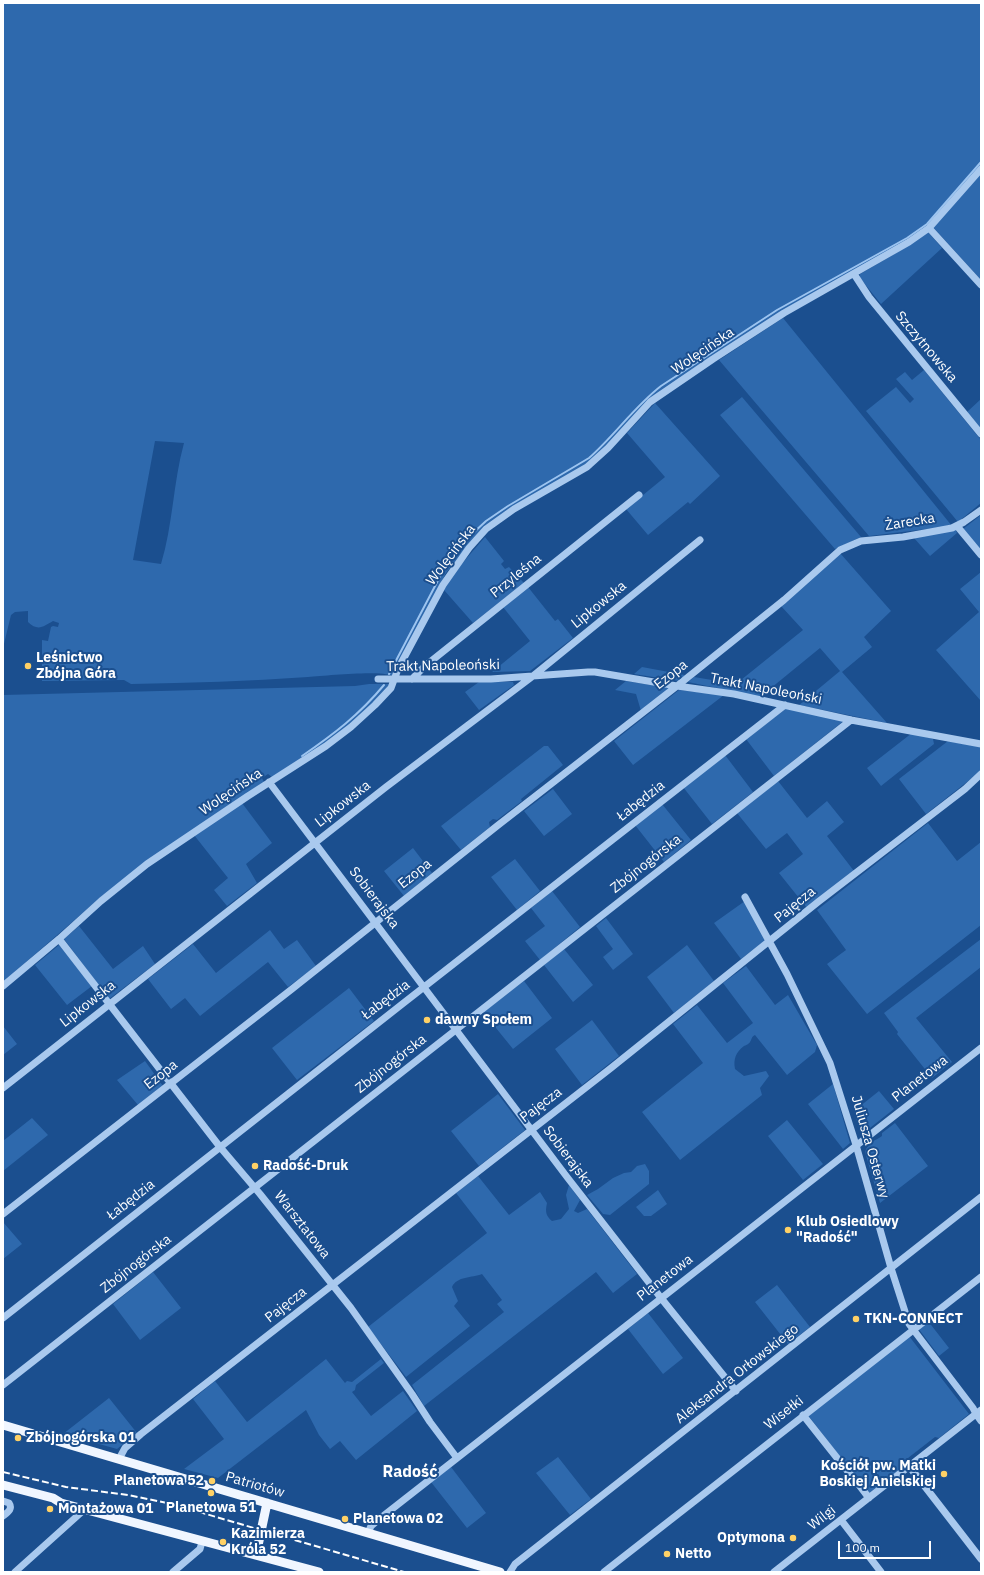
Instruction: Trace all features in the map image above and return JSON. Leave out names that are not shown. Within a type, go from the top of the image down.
[{"type":"main road","name":"Patriotów","points":[[3,1425],[500,1572]]},
{"type":"main road","points":[[3,1485],[53,1498],[61,1502],[202,1542],[319,1572]]},
{"type":"main road","points":[[3,1490],[52,1503],[61,1502]]},
{"type":"main road","points":[[256,1555],[267,1503]]},
{"type":"street","name":"Wolęcińska","points":[[3,986],[101,901],[147,864],[269,782],[338,738],[386,694],[394,680],[406,652],[443,585],[469,548],[486,529],[506,514],[587,467],[608,448],[650,402],[784,313],[909,242],[929,228],[981,169]]},
{"type":"street","points":[[929,228],[981,285]]},
{"type":"street","name":"Szczytnowska","points":[[854,274],[869,297],[981,434]]},
{"type":"street","name":"Przyleśna","points":[[412,679],[437,657],[639,495]]},
{"type":"street","name":"Żarecka","points":[[840,550],[861,541],[933,532],[957,526],[981,510]]},
{"type":"street","points":[[957,526],[981,555]]},
{"type":"street","name":"Lipkowska","points":[[3,1088],[386,786],[533,676],[700,540]]},
{"type":"street","name":"Ezopa","points":[[3,1214],[171,1084],[677,686],[784,600],[840,550]]},
{"type":"street","name":"Trakt Napoleoński","points":[[378,679],[490,679],[588,672],[734,694],[785,704],[851,720],[981,744]]},
{"type":"street","name":"Łabędzia","points":[[3,1318],[785,704]]},
{"type":"street","name":"Zbójnogórska","points":[[3,1385],[851,720]]},
{"type":"street","name":"Pajęcza","points":[[119,1459],[122,1452],[130,1443],[530,1129],[611,1068],[812,906],[965,789],[981,774]]},
{"type":"street","name":"Sobierajska","points":[[269,782],[425,987],[530,1129],[661,1298],[736,1391]]},
{"type":"street","name":"Juliusza Osterwy","points":[[745,897],[770,941],[830,1063],[856,1145],[906,1315],[913,1330],[978,1412],[981,1421]]},
{"type":"street","name":"Warsztatowa","points":[[59,939],[220,1147],[351,1308],[430,1422],[457,1458]]},
{"type":"street","name":"Planetowa","points":[[368,1533],[371,1526],[378,1520],[981,1048]]},
{"type":"street","name":"Aleksandra Orłowskiego","points":[[510,1572],[515,1564],[981,1197]]},
{"type":"street","name":"Wisełki","points":[[604,1572],[981,1277]]},
{"type":"street","name":"Wilgi","points":[[774,1572],[978,1412]]},
{"type":"street","points":[[803,1415],[869,1498]]},
{"type":"street","points":[[909,1466],[981,1559]]},
{"type":"street","points":[[3,1501],[9,1503],[11,1508],[3,1516]]},
{"type":"street","points":[[15,1572],[86,1509]]},
{"type":"street","points":[[841,1520],[881,1572]]},
{"type":"street","points":[[173,1572],[200,1549],[202,1542]]},
{"type":"shaded area","points":[[3,3],[981,3],[981,166],[923,230],[653,397],[587,465],[522,502],[466,548],[446,573],[393,676],[386,674],[365,673],[242,681],[131,684],[124,680],[42,681],[42,640],[48,641],[51,627],[58,627],[59,623],[53,621],[41,627],[35,627],[28,622],[28,611],[15,612],[11,615],[3,648]],"holes":[[[155,441],[184,443],[177,473],[168,534],[161,564],[133,560]]]},
{"type":"shaded area","points":[[981,172],[981,280],[933,227]]},
{"type":"shaded area","points":[[928,232],[942,248],[881,304],[860,278],[860,274]]},
{"type":"shaded area","points":[[783,318],[952,526],[869,536],[719,360]]},
{"type":"shaded area","points":[[924,370],[981,440],[981,503],[958,522],[866,411],[896,387],[910,403],[914,399],[896,379],[905,372],[912,380]]},
{"type":"shaded area","points":[[742,397],[861,537],[835,549],[720,415]]},
{"type":"shaded area","points":[[981,399],[981,429],[967,412]]},
{"type":"shaded area","points":[[655,403],[720,476],[690,504],[688,502],[648,535],[626,509],[665,477],[627,433]]},
{"type":"shaded area","points":[[981,515],[981,551],[963,529]]},
{"type":"shaded area","points":[[955,529],[957,533],[930,556],[914,538]]},
{"type":"shaded area","points":[[485,537],[504,561],[501,564],[505,569],[509,567],[524,583],[473,623],[444,590],[452,575]]},
{"type":"shaded area","points":[[840,553],[891,611],[864,637],[872,647],[842,672],[887,723],[799,705],[840,671],[820,648],[760,697],[688,682],[694,677],[736,684],[803,630],[781,606]]},
{"type":"shaded area","points":[[981,572],[981,701],[936,650],[979,612],[960,589]]},
{"type":"shaded area","points":[[528,587],[555,621],[558,619],[573,638],[530,671],[492,672],[530,641],[503,607]]},
{"type":"shaded area","points":[[642,667],[685,675],[679,681],[634,674]]},
{"type":"shaded area","points":[[626,681],[670,688],[641,711],[636,694],[615,690]]},
{"type":"shaded area","points":[[479,682],[513,682],[514,685],[479,710],[465,692]]},
{"type":"shaded area","points":[[389,684],[385,692],[337,736],[272,777],[268,774],[262,778],[264,782],[101,897],[3,982],[3,695],[355,686]]},
{"type":"shaded area","points":[[679,690],[724,695],[633,765],[614,741]]},
{"type":"shaded area","points":[[787,708],[846,719],[774,776],[746,739]]},
{"type":"shaded area","points":[[912,733],[933,739],[934,744],[881,786],[867,768]]},
{"type":"shaded area","points":[[948,741],[981,747],[981,771],[926,814],[899,779]]},
{"type":"shaded area","points":[[544,746],[548,746],[563,765],[521,799],[522,801],[497,820],[493,819],[489,822],[490,827],[461,850],[441,826]]},
{"type":"shaded area","points":[[725,755],[753,792],[712,824],[683,787]]},
{"type":"shaded area","points":[[778,781],[807,818],[827,801],[844,822],[827,836],[854,871],[807,908],[779,873],[803,854],[787,833],[766,849],[737,813]]},
{"type":"shaded area","points":[[553,789],[572,814],[544,836],[524,811]]},
{"type":"shaded area","points":[[242,803],[272,843],[246,864],[257,883],[227,906],[214,890],[228,878],[194,835]]},
{"type":"shaded area","points":[[662,804],[691,840],[664,862],[635,825]]},
{"type":"shaded area","points":[[928,823],[957,861],[981,842],[981,925],[867,1014],[827,964],[846,950],[817,910]]},
{"type":"shaded area","points":[[413,848],[432,873],[404,896],[384,871]]},
{"type":"shaded area","points":[[515,859],[540,891],[517,910],[491,877]]},
{"type":"shaded area","points":[[552,891],[580,927],[540,960],[525,941],[545,926],[531,908]]},
{"type":"shaded area","points":[[745,901],[767,939],[741,959],[714,923]]},
{"type":"shaded area","points":[[606,918],[633,954],[613,970],[603,957],[613,949],[596,926]]},
{"type":"shaded area","points":[[79,926],[113,969],[143,946],[155,964],[109,999],[64,939]]},
{"type":"shaded area","points":[[270,930],[284,949],[297,940],[316,966],[288,987],[268,962],[200,1016],[185,998],[171,1009],[148,979],[193,944],[216,973]]},
{"type":"shaded area","points":[[981,939],[981,967],[916,1018],[952,1062],[932,1078],[897,1034],[898,1032],[884,1013]]},
{"type":"shaded area","points":[[59,945],[92,986],[67,1005],[35,965]]},
{"type":"shaded area","points":[[687,945],[714,981],[674,1013],[647,977]]},
{"type":"shaded area","points":[[564,949],[593,985],[573,1002],[544,965]]},
{"type":"shaded area","points":[[746,966],[775,1005],[788,995],[817,1045],[815,1052],[787,1075],[755,1035],[752,1037],[750,1042],[741,1048],[737,1053],[734,1065],[735,1069],[744,1076],[766,1071],[769,1076],[760,1088],[762,1095],[680,1160],[642,1112],[703,1063],[673,1024],[697,1005],[727,1043],[753,1023],[723,983]]},
{"type":"shaded area","points":[[524,981],[552,1018],[513,1049],[483,1012]]},
{"type":"shaded area","points":[[349,988],[374,1021],[297,1080],[272,1048]]},
{"type":"shaded area","points":[[592,1020],[619,1056],[582,1085],[555,1049]]},
{"type":"shaded area","points":[[3,1026],[17,1044],[3,1055]]},
{"type":"shaded area","points":[[145,1061],[163,1086],[138,1105],[117,1080]]},
{"type":"shaded area","points":[[833,1084],[850,1143],[843,1149],[808,1104]]},
{"type":"shaded area","points":[[879,1091],[894,1109],[861,1135],[854,1111]]},
{"type":"shaded area","points":[[498,1094],[525,1130],[479,1166],[451,1131]]},
{"type":"shaded area","points":[[32,1118],[48,1135],[3,1171],[3,1141]]},
{"type":"shaded area","points":[[787,1120],[823,1164],[803,1180],[768,1136]]},
{"type":"shaded area","points":[[895,1123],[928,1166],[880,1203],[865,1152],[870,1144],[882,1136],[882,1133]]},
{"type":"shaded area","points":[[645,1164],[649,1171],[649,1184],[610,1215],[603,1214],[587,1195],[613,1178],[624,1173],[631,1172],[637,1166]]},
{"type":"shaded area","points":[[478,1176],[509,1215],[540,1192],[547,1203],[547,1215],[552,1221],[561,1219],[569,1209],[566,1195],[569,1185],[580,1200],[574,1211],[578,1213],[587,1209],[637,1274],[613,1293],[596,1272],[424,1406],[412,1385],[504,1312],[497,1304],[502,1300],[482,1274],[461,1279],[454,1283],[452,1287],[458,1301],[454,1306],[470,1326],[406,1377],[368,1327],[487,1233],[456,1193]]},
{"type":"shaded area","points":[[658,1190],[667,1204],[651,1216],[644,1216],[636,1207]]},
{"type":"shaded area","points":[[3,1222],[22,1244],[3,1259]]},
{"type":"shaded area","points":[[153,1272],[181,1308],[140,1340],[113,1304]]},
{"type":"shaded area","points":[[777,1285],[810,1327],[788,1344],[755,1302]]},
{"type":"shaded area","points":[[648,1313],[683,1358],[663,1374],[628,1329]]},
{"type":"shaded area","points":[[928,1321],[949,1348],[939,1356],[918,1328]]},
{"type":"shaded area","points":[[909,1336],[969,1414],[939,1438],[935,1437],[908,1458],[907,1464],[869,1493],[860,1478],[851,1471],[808,1415]]},
{"type":"shaded area","points":[[326,1359],[345,1383],[347,1381],[352,1382],[381,1359],[384,1363],[356,1385],[355,1390],[352,1392],[371,1416],[403,1391],[417,1411],[356,1460],[340,1441],[330,1449],[319,1435],[306,1410],[218,1478],[184,1469],[224,1439],[193,1399],[215,1381],[247,1422]]},
{"type":"shaded area","points":[[109,1398],[137,1433],[117,1449],[63,1434]]},
{"type":"shaded area","points":[[558,1457],[591,1499],[570,1515],[536,1473]]},
{"type":"shaded area","points":[[451,1467],[486,1513],[467,1528],[431,1482]]},
{"type":"waterway","points":[[389,674],[445,567],[472,534],[486,521],[508,506],[589,458],[642,403],[661,386],[777,310],[907,238],[927,224],[981,162]]},
{"type":"waterway","points":[[302,756],[346,724],[375,696],[384,685]]},
{"type":"railway","points":[[3,1472],[66,1487],[128,1495],[172,1504],[404,1572]]},
{"type":"place","name":"Leśnictwo Zbójna Góra","points":[[28,666]]},
{"type":"place","name":"dawny Społem","points":[[427,1020]]},
{"type":"place","name":"Radość-Druk","points":[[255,1166]]},
{"type":"place","name":"Klub Osiedlowy \"Radość\"","points":[[788,1230]]},
{"type":"place","name":"TKN-CONNECT","points":[[856,1319]]},
{"type":"place","name":"Zbójnogórska 01","points":[[18,1438]]},
{"type":"place","name":"Kościół pw. Matki Boskiej Anielskiej","points":[[944,1474]]},
{"type":"place","name":"Planetowa 52","points":[[212,1481]]},
{"type":"place","name":"Planetowa 51","points":[[211,1493]]},
{"type":"place","name":"Montażowa 01","points":[[50,1509]]},
{"type":"place","name":"Planetowa 02","points":[[345,1519]]},
{"type":"place","name":"Optymona","points":[[793,1538]]},
{"type":"place","name":"Kazimierza Króla 52","points":[[223,1542]]},
{"type":"place","name":"Netto","points":[[667,1554]]},
{"type":"district","name":"Radość","points":[[410,1472]]}]
